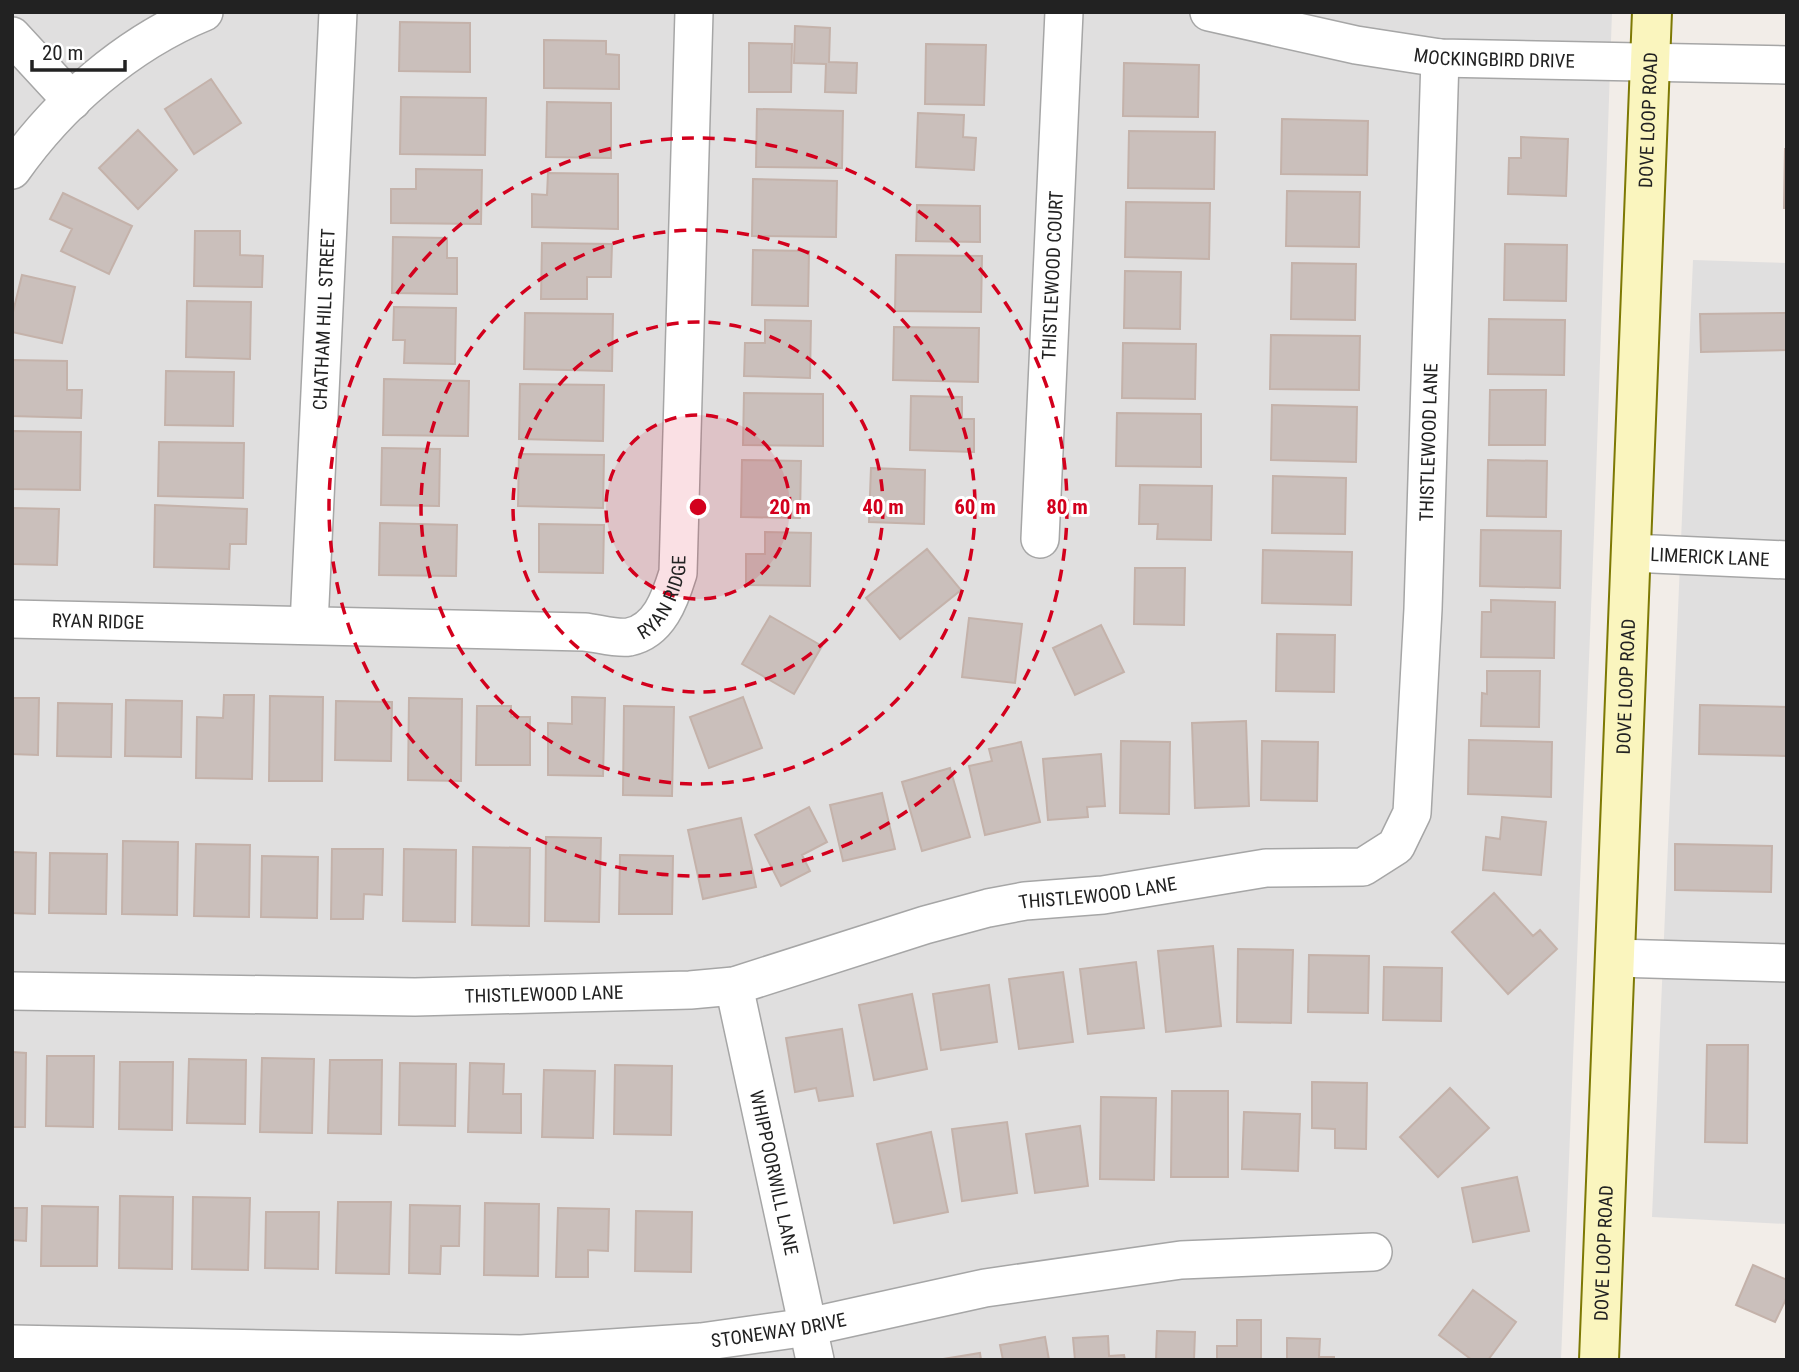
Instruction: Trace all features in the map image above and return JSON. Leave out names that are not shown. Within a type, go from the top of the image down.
[{"type":"street","points":[[12,170],[29,146],[72,101],[136,47],[204,12]]},
{"type":"street","name":"CHATHAM HILL STREET","points":[[309,625],[338,12]]},
{"type":"street","name":"RYAN RIDGE","points":[[12,619],[584,632],[629,637],[650,627],[667,605],[678,573],[694,12]]},
{"type":"street","name":"THISTLEWOOD COURT","points":[[1040,539],[1064,12]]},
{"type":"street","name":"MOCKINGBIRD DRIVE","points":[[1209,12],[1356,45],[1440,58],[1787,65]]},
{"type":"street","name":"DOVE LOOP ROAD","points":[[1599,1360],[1653,12]]},
{"type":"street","points":[[12,36],[72,101]]},
{"type":"street","name":"THISTLEWOOD LANE","points":[[12,991],[415,997],[690,990],[734,986],[925,925],[988,908],[1026,901],[1103,895],[1266,869],[1363,867],[1396,846],[1412,813],[1423,596],[1440,58]]},
{"type":"street","name":"LIMERICK LANE","points":[[1631,553],[1787,560]]},
{"type":"street","points":[[1615,958],[1787,963]]},
{"type":"street","name":"WHIPPOORWILL LANE","points":[[734,986],[812,1343]]},
{"type":"street","name":"STONEWAY DRIVE","points":[[12,1344],[522,1354],[701,1342],[812,1343],[985,1288],[1181,1260],[1373,1252]]},
{"type":"shaded area","points":[[12,12],[1612,12],[1561,1360],[12,1360]]},
{"type":"shaded area","points":[[1693,260],[1787,263],[1787,1224],[1652,1217]]},
{"type":"building","points":[[400,22],[470,23],[470,72],[399,71]]},
{"type":"building","points":[[795,26],[830,28],[829,62],[857,63],[856,93],[825,92],[826,64],[794,63]]},
{"type":"building","points":[[544,40],[606,41],[606,54],[619,55],[619,89],[544,88]]},
{"type":"building","points":[[749,43],[792,44],[791,92],[749,92]]},
{"type":"building","points":[[926,44],[986,45],[984,105],[925,104]]},
{"type":"building","points":[[1124,63],[1199,65],[1198,117],[1123,116]]},
{"type":"building","points":[[211,79],[241,123],[194,154],[165,109]]},
{"type":"building","points":[[401,97],[486,98],[485,155],[400,154]]},
{"type":"building","points":[[547,102],[611,103],[611,158],[546,157]]},
{"type":"building","points":[[757,109],[843,111],[842,168],[756,167]]},
{"type":"building","points":[[918,113],[964,115],[963,137],[976,138],[974,170],[916,167]]},
{"type":"building","points":[[1282,119],[1368,121],[1367,175],[1281,174]]},
{"type":"building","points":[[138,130],[177,170],[138,209],[99,168]]},
{"type":"building","points":[[1129,131],[1215,132],[1214,189],[1128,188]]},
{"type":"building","points":[[1521,137],[1568,139],[1566,196],[1508,194],[1509,158],[1521,158]]},
{"type":"building","points":[[1787,149],[1787,208],[1784,208]]},
{"type":"building","points":[[416,169],[482,170],[481,224],[391,223],[391,189],[416,189]]},
{"type":"building","points":[[548,173],[618,174],[618,229],[532,227],[532,194],[547,195]]},
{"type":"building","points":[[753,179],[837,181],[836,237],[752,236]]},
{"type":"building","points":[[1287,191],[1360,192],[1359,247],[1286,246]]},
{"type":"building","points":[[63,193],[132,226],[109,274],[61,251],[72,229],[50,219]]},
{"type":"building","points":[[1126,202],[1210,203],[1209,259],[1125,257]]},
{"type":"building","points":[[917,205],[980,206],[980,242],[916,241]]},
{"type":"building","points":[[195,231],[240,231],[240,255],[263,256],[262,287],[194,286]]},
{"type":"building","points":[[393,237],[447,238],[447,258],[457,258],[457,294],[392,293]]},
{"type":"building","points":[[542,243],[612,244],[611,277],[587,277],[587,299],[541,299]]},
{"type":"building","points":[[1505,244],[1567,245],[1566,301],[1504,300]]},
{"type":"building","points":[[753,250],[809,251],[808,306],[752,305]]},
{"type":"building","points":[[896,255],[982,256],[981,312],[895,311]]},
{"type":"building","points":[[1292,263],[1356,264],[1355,320],[1291,319]]},
{"type":"building","points":[[1125,271],[1181,272],[1180,329],[1124,328]]},
{"type":"building","points":[[22,275],[75,287],[62,343],[12,332],[12,316]]},
{"type":"building","points":[[187,301],[251,302],[250,359],[186,357]]},
{"type":"building","points":[[394,307],[456,308],[455,364],[404,363],[405,340],[393,340]]},
{"type":"building","points":[[525,313],[613,314],[612,371],[524,369]]},
{"type":"building","points":[[1787,313],[1787,350],[1701,352],[1700,314]]},
{"type":"building","points":[[1489,319],[1565,320],[1564,375],[1488,374]]},
{"type":"building","points":[[765,320],[811,321],[810,378],[744,376],[745,343],[765,343]]},
{"type":"building","points":[[894,327],[979,328],[978,382],[893,380]]},
{"type":"building","points":[[1271,335],[1360,336],[1359,390],[1270,389]]},
{"type":"building","points":[[1123,343],[1196,344],[1195,399],[1122,398]]},
{"type":"building","points":[[12,360],[67,361],[67,390],[82,390],[81,418],[12,416]]},
{"type":"building","points":[[166,371],[234,372],[233,426],[165,425]]},
{"type":"building","points":[[384,379],[469,381],[468,436],[383,435]]},
{"type":"building","points":[[520,384],[604,385],[603,441],[519,439]]},
{"type":"building","points":[[1490,390],[1546,390],[1545,445],[1489,445]]},
{"type":"building","points":[[744,393],[823,394],[823,446],[743,445]]},
{"type":"building","points":[[911,396],[962,397],[962,419],[974,419],[974,452],[910,450]]},
{"type":"building","points":[[1272,405],[1357,407],[1356,462],[1271,460]]},
{"type":"building","points":[[1117,413],[1201,414],[1201,467],[1116,466]]},
{"type":"building","points":[[12,431],[81,432],[80,490],[12,489]]},
{"type":"building","points":[[159,442],[244,443],[243,498],[158,496]]},
{"type":"building","points":[[382,448],[440,449],[439,506],[381,505]]},
{"type":"building","points":[[519,454],[604,455],[603,508],[518,506]]},
{"type":"building","points":[[742,460],[801,461],[800,518],[741,517]]},
{"type":"building","points":[[1488,460],[1547,461],[1546,517],[1487,516]]},
{"type":"building","points":[[871,468],[925,470],[924,524],[869,522]]},
{"type":"building","points":[[1273,476],[1346,478],[1345,534],[1272,533]]},
{"type":"building","points":[[1140,485],[1212,486],[1211,540],[1157,539],[1158,524],[1139,524]]},
{"type":"building","points":[[155,505],[247,509],[246,544],[230,544],[229,569],[154,567]]},
{"type":"building","points":[[12,508],[59,509],[57,565],[12,564]]},
{"type":"building","points":[[380,523],[457,525],[456,576],[379,575]]},
{"type":"building","points":[[539,524],[604,525],[603,573],[539,572]]},
{"type":"building","points":[[1481,530],[1561,531],[1560,588],[1480,586]]},
{"type":"building","points":[[765,532],[811,533],[810,586],[746,585],[746,554],[765,554]]},
{"type":"building","points":[[927,549],[961,590],[900,639],[866,598]]},
{"type":"building","points":[[1263,550],[1352,552],[1351,605],[1262,603]]},
{"type":"building","points":[[1135,568],[1185,568],[1184,625],[1134,624]]},
{"type":"building","points":[[1491,600],[1555,602],[1554,658],[1481,657],[1482,612],[1491,612]]},
{"type":"building","points":[[770,616],[822,646],[794,694],[742,664]]},
{"type":"building","points":[[969,618],[1022,624],[1015,683],[962,677]]},
{"type":"building","points":[[1101,625],[1124,672],[1075,695],[1053,648]]},
{"type":"building","points":[[1277,634],[1335,635],[1334,692],[1276,691]]},
{"type":"building","points":[[1487,671],[1540,671],[1539,727],[1481,726],[1482,693],[1487,694]]},
{"type":"building","points":[[224,695],[254,695],[252,779],[196,778],[197,717],[223,718]]},
{"type":"building","points":[[270,696],[323,697],[322,781],[269,781]]},
{"type":"building","points":[[572,697],[605,698],[603,776],[548,775],[548,723],[572,724]]},
{"type":"building","points":[[743,697],[762,748],[709,768],[690,717]]},
{"type":"building","points":[[12,698],[39,698],[38,755],[12,754]]},
{"type":"building","points":[[409,698],[462,699],[461,781],[408,780]]},
{"type":"building","points":[[126,700],[182,701],[181,757],[125,756]]},
{"type":"building","points":[[336,701],[392,702],[391,761],[335,760]]},
{"type":"building","points":[[58,703],[112,704],[111,757],[57,756]]},
{"type":"building","points":[[1700,705],[1787,707],[1787,756],[1699,754]]},
{"type":"building","points":[[477,706],[511,706],[511,717],[530,717],[530,765],[476,765]]},
{"type":"building","points":[[624,706],[674,707],[672,796],[623,795]]},
{"type":"building","points":[[1246,721],[1249,806],[1195,808],[1192,723]]},
{"type":"building","points":[[1469,740],[1552,742],[1551,797],[1468,794]]},
{"type":"building","points":[[1121,741],[1170,742],[1169,814],[1120,813]]},
{"type":"building","points":[[1262,741],[1318,742],[1317,801],[1261,800]]},
{"type":"building","points":[[1021,742],[1040,822],[985,835],[969,766],[992,761],[989,749]]},
{"type":"building","points":[[1101,754],[1105,806],[1087,807],[1088,817],[1048,820],[1043,759]]},
{"type":"building","points":[[950,768],[970,837],[922,851],[902,782]]},
{"type":"building","points":[[882,793],[895,849],[843,861],[830,805]]},
{"type":"building","points":[[809,807],[827,842],[802,855],[810,871],[781,886],[755,835]]},
{"type":"building","points":[[1502,817],[1546,822],[1541,875],[1483,870],[1486,837],[1500,839]]},
{"type":"building","points":[[741,818],[756,887],[703,899],[688,830]]},
{"type":"building","points":[[546,837],[601,838],[599,922],[545,921]]},
{"type":"building","points":[[123,841],[178,842],[177,915],[122,914]]},
{"type":"building","points":[[196,844],[250,845],[249,917],[194,916]]},
{"type":"building","points":[[1675,844],[1772,846],[1771,892],[1675,890]]},
{"type":"building","points":[[473,847],[530,848],[529,926],[472,925]]},
{"type":"building","points":[[332,849],[383,849],[382,895],[364,894],[363,919],[331,919]]},
{"type":"building","points":[[404,849],[456,850],[455,922],[403,921]]},
{"type":"building","points":[[12,852],[36,853],[35,914],[12,913]]},
{"type":"building","points":[[50,853],[107,854],[106,914],[49,913]]},
{"type":"building","points":[[620,855],[673,856],[672,914],[619,914]]},
{"type":"building","points":[[262,856],[318,857],[317,918],[261,917]]},
{"type":"building","points":[[1494,893],[1533,936],[1540,930],[1557,949],[1508,994],[1452,932]]},
{"type":"building","points":[[1213,946],[1221,1026],[1166,1032],[1158,951]]},
{"type":"building","points":[[1238,949],[1293,950],[1291,1023],[1237,1022]]},
{"type":"building","points":[[1309,955],[1369,956],[1368,1013],[1308,1012]]},
{"type":"building","points":[[1136,962],[1144,1028],[1088,1034],[1080,969]]},
{"type":"building","points":[[1384,967],[1442,968],[1441,1021],[1383,1020]]},
{"type":"building","points":[[1063,972],[1073,1042],[1019,1049],[1009,979]]},
{"type":"building","points":[[989,985],[997,1042],[941,1050],[933,994]]},
{"type":"building","points":[[912,994],[927,1069],[874,1080],[859,1005]]},
{"type":"building","points":[[842,1029],[853,1096],[819,1101],[816,1088],[795,1092],[786,1038]]},
{"type":"building","points":[[1707,1045],[1748,1045],[1747,1143],[1705,1142]]},
{"type":"building","points":[[12,1052],[26,1053],[25,1127],[12,1127]]},
{"type":"building","points":[[47,1056],[94,1056],[93,1127],[46,1126]]},
{"type":"building","points":[[262,1058],[314,1059],[312,1133],[260,1132]]},
{"type":"building","points":[[189,1059],[246,1060],[245,1124],[187,1123]]},
{"type":"building","points":[[330,1060],[382,1060],[381,1134],[328,1133]]},
{"type":"building","points":[[120,1062],[173,1062],[172,1130],[119,1129]]},
{"type":"building","points":[[400,1063],[456,1064],[455,1126],[399,1125]]},
{"type":"building","points":[[470,1063],[504,1064],[503,1094],[521,1094],[521,1133],[468,1132]]},
{"type":"building","points":[[615,1065],[672,1066],[671,1135],[614,1134]]},
{"type":"building","points":[[544,1070],[595,1071],[593,1138],[542,1137]]},
{"type":"building","points":[[1312,1082],[1367,1083],[1366,1149],[1335,1148],[1335,1129],[1312,1128]]},
{"type":"building","points":[[1450,1088],[1489,1128],[1438,1177],[1400,1137]]},
{"type":"building","points":[[1172,1091],[1228,1091],[1228,1177],[1171,1177]]},
{"type":"building","points":[[1101,1097],[1156,1098],[1154,1180],[1100,1179]]},
{"type":"building","points":[[1244,1112],[1300,1114],[1298,1171],[1242,1169]]},
{"type":"building","points":[[1007,1122],[1017,1193],[962,1201],[952,1129]]},
{"type":"building","points":[[1080,1126],[1088,1186],[1035,1193],[1026,1134]]},
{"type":"building","points":[[931,1132],[948,1212],[894,1223],[877,1144]]},
{"type":"building","points":[[1517,1177],[1529,1231],[1473,1242],[1462,1188]]},
{"type":"building","points":[[120,1196],[173,1197],[172,1269],[119,1268]]},
{"type":"building","points":[[193,1197],[250,1198],[248,1270],[192,1269]]},
{"type":"building","points":[[338,1202],[391,1202],[389,1274],[336,1273]]},
{"type":"building","points":[[485,1203],[539,1204],[538,1276],[484,1275]]},
{"type":"building","points":[[410,1205],[460,1206],[459,1246],[441,1246],[440,1274],[409,1273]]},
{"type":"building","points":[[42,1206],[98,1207],[97,1266],[41,1266]]},
{"type":"building","points":[[12,1208],[27,1208],[26,1241],[12,1240]]},
{"type":"building","points":[[558,1208],[609,1209],[608,1251],[588,1250],[588,1277],[556,1277]]},
{"type":"building","points":[[636,1211],[692,1212],[691,1272],[635,1271]]},
{"type":"building","points":[[266,1212],[319,1212],[318,1269],[265,1268]]},
{"type":"building","points":[[1753,1265],[1787,1280],[1787,1297],[1775,1322],[1736,1305]]},
{"type":"building","points":[[1473,1290],[1516,1322],[1488,1360],[1472,1360],[1439,1335]]},
{"type":"building","points":[[1237,1320],[1261,1320],[1261,1360],[1217,1360],[1217,1346],[1237,1346]]},
{"type":"building","points":[[1157,1331],[1195,1332],[1194,1360],[1156,1360]]},
{"type":"building","points":[[1108,1336],[1109,1356],[1124,1355],[1125,1360],[1075,1360],[1073,1338]]},
{"type":"building","points":[[1045,1337],[1049,1360],[1003,1360],[1000,1345]]},
{"type":"building","points":[[1287,1338],[1320,1339],[1319,1357],[1334,1357],[1334,1360],[1287,1360]]},
{"type":"building","points":[[980,1353],[981,1360],[937,1360]]}]
